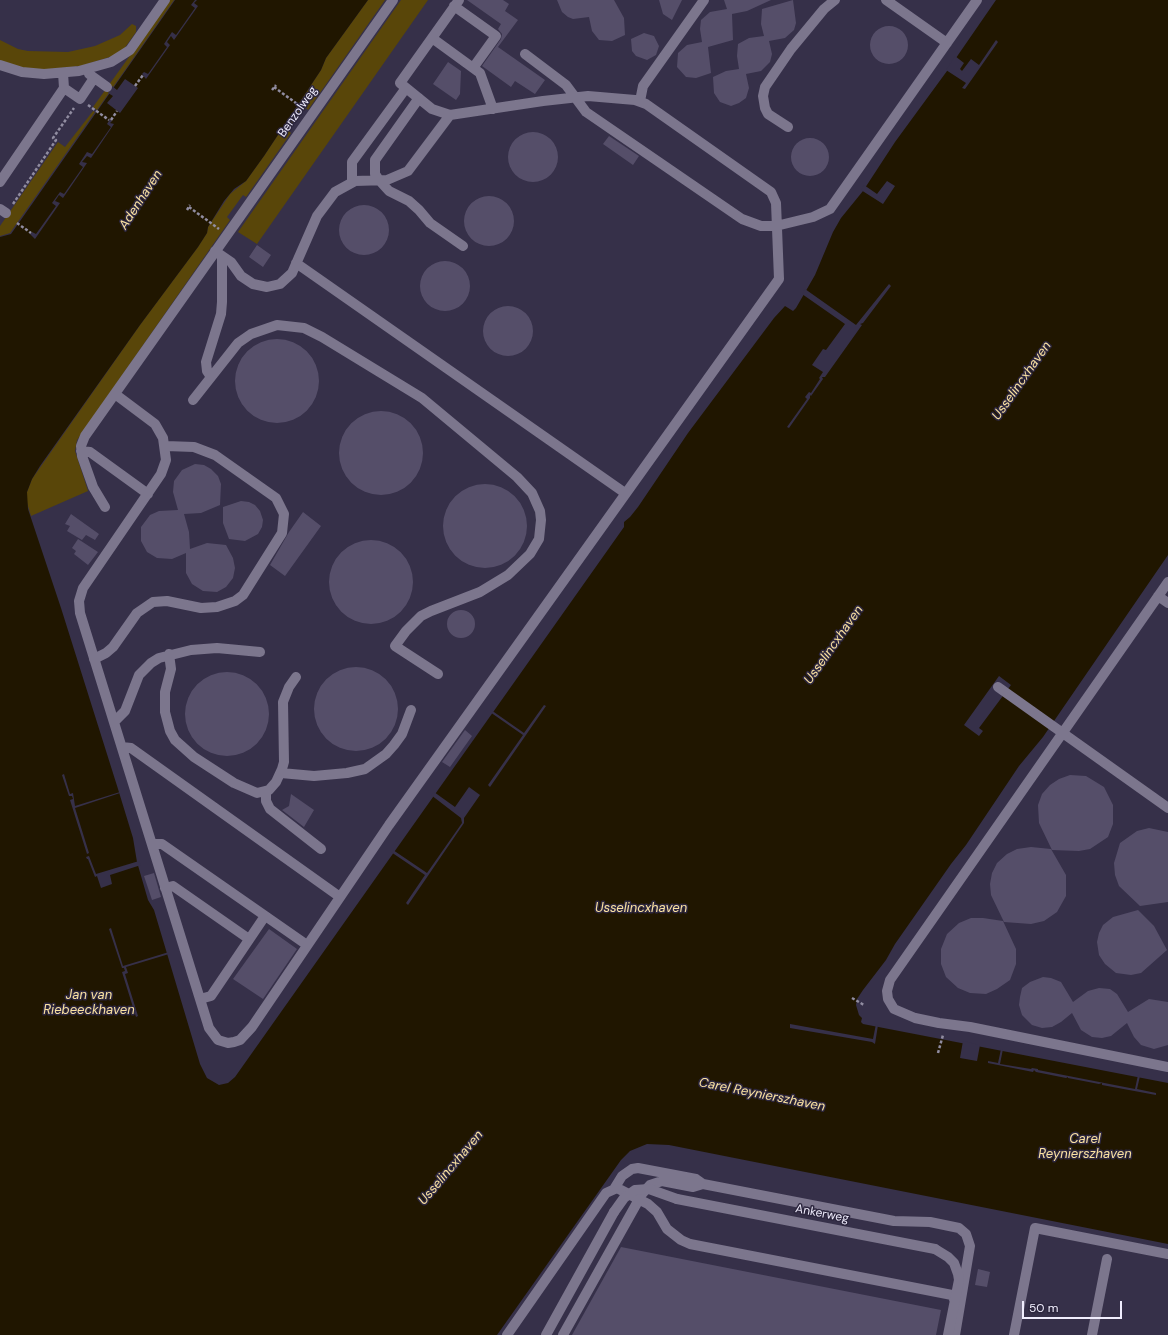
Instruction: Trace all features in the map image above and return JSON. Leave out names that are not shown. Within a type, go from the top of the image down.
[{"type":"street","points":[[0,65],[32,74],[63,73],[112,62],[130,50],[165,0]]},
{"type":"street","name":"Benzolweg","points":[[81,451],[85,436],[218,254],[224,239],[393,0]]},
{"type":"street","points":[[640,101],[643,86],[704,0]]},
{"type":"street","points":[[788,127],[768,114],[763,101],[765,87],[791,49],[824,9],[835,0]]},
{"type":"street","points":[[886,0],[947,43]]},
{"type":"street","points":[[524,54],[566,85],[586,112],[742,219],[761,226],[776,226],[813,217],[830,209],[977,0]]},
{"type":"street","points":[[115,394],[155,424],[164,438],[166,446],[164,467],[148,494],[80,594],[80,613],[209,1028],[214,1037],[222,1042],[228,1043],[240,1040],[252,1027],[393,818],[777,283],[780,269],[776,226],[776,203],[771,192],[640,101],[588,96],[450,115],[432,109],[400,83],[457,3],[496,36],[473,68]]},
{"type":"street","points":[[432,38],[480,73],[493,109]]},
{"type":"street","points":[[86,69],[87,73],[107,87]]},
{"type":"street","points":[[0,182],[64,88],[63,73]]},
{"type":"street","points":[[64,88],[80,99],[94,78]]},
{"type":"street","points":[[352,182],[352,162],[406,88]]},
{"type":"street","points":[[419,98],[375,160],[375,174],[389,191],[408,201],[420,210],[430,223],[463,246]]},
{"type":"street","points":[[218,254],[231,262],[246,281],[260,287],[274,287],[285,282],[292,273],[317,216],[335,192],[352,182],[396,178],[408,172],[450,115]]},
{"type":"street","points":[[211,377],[207,371],[206,362],[221,314],[222,302],[218,254]]},
{"type":"street","points":[[296,263],[625,493]]},
{"type":"street","points":[[193,400],[238,343],[251,334],[277,325],[304,328],[322,337],[422,398],[517,477],[532,493],[540,511],[540,530],[535,547],[527,557],[508,576],[480,592],[431,610],[421,616],[406,631],[395,646],[438,674]]},
{"type":"street","points":[[94,659],[114,647],[137,613],[153,602],[167,601],[201,608],[217,607],[235,601],[243,595],[282,532],[284,514],[276,498],[210,453],[185,446],[166,446]]},
{"type":"street","points":[[105,508],[93,487],[81,451],[90,452],[148,494]]},
{"type":"street","points":[[1168,582],[890,980],[887,991],[888,999],[894,1009],[915,1018],[970,1027],[1168,1067]]},
{"type":"street","points":[[1158,596],[1168,603]]},
{"type":"street","points":[[114,722],[125,711],[142,672],[151,663],[169,654],[217,648],[260,652]]},
{"type":"street","points":[[169,654],[171,669],[167,680],[164,702],[167,722],[175,740],[187,752],[234,783],[256,793],[266,792],[276,782],[281,773],[284,762],[283,702],[289,687],[296,677]]},
{"type":"street","points":[[998,688],[1168,808]]},
{"type":"street","points":[[281,773],[314,776],[347,773],[365,769],[386,754],[394,745],[405,728],[411,710]]},
{"type":"street","points":[[122,747],[131,748],[340,897]]},
{"type":"street","points":[[266,792],[266,801],[270,809],[321,849]]},
{"type":"street","points":[[152,844],[162,844],[307,945]]},
{"type":"street","points":[[166,888],[173,886],[249,939]]},
{"type":"street","points":[[200,999],[211,996],[265,916]]},
{"type":"street","name":"Ankerweg","points":[[507,1335],[606,1193],[614,1189],[622,1176],[632,1169],[638,1168],[696,1179],[703,1184],[894,1221],[930,1222],[959,1228],[966,1234],[970,1246],[955,1335]]},
{"type":"street","name":"Ankerweg","points":[[562,1335],[619,1233],[646,1189],[656,1182],[662,1181],[693,1187],[703,1184]]},
{"type":"street","points":[[614,1189],[621,1189],[653,1208],[664,1225],[674,1235],[690,1244],[952,1294],[959,1311]]},
{"type":"street","name":"Ankerweg","points":[[546,1335],[614,1212],[630,1193],[642,1189],[656,1191],[677,1199],[942,1252],[954,1263],[959,1280],[948,1335]]},
{"type":"street","points":[[1014,1335],[1035,1228],[1168,1254]]},
{"type":"street","points":[[1092,1335],[1107,1259]]},
{"type":"path","points":[[134,86],[143,74]]},
{"type":"path","points":[[274,87],[306,111]]},
{"type":"path","points":[[3,211],[56,140],[53,138],[80,99],[110,120],[117,111]]},
{"type":"path","points":[[189,208],[219,229]]},
{"type":"path","points":[[17,223],[31,233]]},
{"type":"path","points":[[852,998],[864,1005]]},
{"type":"path","points":[[938,1053],[943,1035]]},
{"type":"shaded area","points":[[170,0],[174,0],[97,110],[93,107]]},
{"type":"shaded area","points":[[368,0],[385,0],[308,110],[306,108],[304,111],[302,110],[288,130],[291,133],[246,197],[243,195],[227,217],[230,220],[77,440],[75,451],[88,491],[31,516],[27,503],[27,492],[32,479],[140,325],[198,247],[207,233],[208,227],[230,194],[246,181],[264,156],[321,70],[326,58]]},
{"type":"shaded area","points":[[401,0],[428,0],[257,244],[238,232]]},
{"type":"shaded area","points":[[132,24],[136,26],[136,32],[124,49],[113,56],[81,66],[42,70],[23,68],[0,61],[0,40],[18,49],[28,51],[68,52],[95,46],[120,35]]},
{"type":"shaded area","points":[[93,111],[95,112],[10,233],[0,236],[0,226],[58,142],[65,147]]},
{"type":"water","name":"Usselincxhaven","points":[[175,0],[368,0],[326,58],[321,70],[264,156],[246,181],[234,189],[224,201],[198,247],[140,325],[40,466],[32,479],[27,492],[28,509],[118,789],[133,838],[137,862],[148,900],[154,910],[200,1064],[207,1078],[219,1085],[228,1083],[235,1077],[624,527],[624,522],[638,507],[688,433],[774,318],[785,306],[793,311],[796,308],[815,275],[833,232],[841,218],[863,191],[895,142],[947,71],[996,0],[1168,0],[1168,555],[1043,737],[1019,766],[966,845],[895,944],[886,960],[863,990],[857,999],[856,1005],[863,1024],[1168,1083],[1168,1244],[669,1145],[647,1144],[630,1151],[621,1160],[497,1335],[0,1335],[0,237],[11,234]]},
{"type":"pier","points":[[195,0],[197,0],[194,3],[198,6],[174,40],[171,36],[167,42],[170,45],[146,79],[142,74],[144,72],[148,74],[167,47],[164,44],[172,32],[176,35],[195,8],[191,5]]},
{"type":"pier","points":[[996,40],[998,42],[965,89],[962,88],[966,83],[946,70],[955,56],[964,63],[960,69],[962,71],[971,59],[979,65]]},
{"type":"pier","points":[[125,79],[138,88],[120,113],[107,103],[113,96],[108,93],[112,86],[117,90]]},
{"type":"pier","points":[[110,119],[112,121],[110,123],[114,124],[91,158],[87,156],[82,162],[87,163],[63,198],[59,195],[55,201],[60,203],[35,239],[30,234],[32,232],[36,234],[56,206],[52,203],[60,192],[64,194],[83,167],[79,164],[87,152],[92,154],[111,127],[107,124]]},
{"type":"pier","points":[[887,181],[895,186],[883,204],[861,190],[864,185],[877,194]]},
{"type":"pier","points":[[889,284],[891,286],[863,323],[860,324],[862,325],[825,377],[822,377],[823,379],[811,396],[810,395],[810,398],[789,428],[787,427],[807,399],[805,397],[809,392],[811,393],[823,372],[812,365],[823,349],[826,350],[845,324],[802,294],[805,289],[856,325]]},
{"type":"pier","points":[[999,676],[1011,685],[979,728],[983,731],[979,736],[964,725]]},
{"type":"pier","points":[[544,705],[546,706],[490,787],[488,785],[523,735],[490,712],[491,710],[524,733]]},
{"type":"pier","points":[[64,774],[70,794],[73,793],[75,806],[120,792],[75,808],[89,853],[87,854],[70,800],[73,799],[72,796],[69,796],[62,775]]},
{"type":"pier","points":[[469,787],[480,795],[464,818],[464,823],[408,905],[406,903],[425,875],[391,852],[393,850],[427,873],[462,823],[461,818],[431,795],[434,792],[455,807]]},
{"type":"pier","points":[[89,856],[96,874],[139,861],[141,865],[110,875],[112,884],[101,888],[97,876],[95,877],[86,857]]},
{"type":"pier","points":[[111,928],[123,966],[169,952],[169,954],[126,967],[128,973],[125,974],[138,1016],[136,1017],[122,972],[125,971],[124,968],[122,968],[109,929]]},
{"type":"pier","points":[[790,1024],[873,1039],[876,1024],[878,1025],[875,1044],[872,1042],[790,1028]]},
{"type":"pier","points":[[963,1041],[980,1045],[977,1061],[960,1058]]},
{"type":"pier","points":[[1001,1049],[1003,1049],[1000,1064],[1038,1069],[1135,1089],[1138,1075],[1140,1076],[1137,1089],[1156,1093],[1156,1095],[1102,1085],[1102,1083],[1099,1084],[1036,1072],[1034,1070],[1033,1072],[988,1063],[988,1061],[998,1063]]},
{"type":"building","points":[[467,0],[503,0],[509,4],[505,11],[518,20],[498,47],[545,80],[535,94],[515,81],[511,87],[482,66],[501,39],[502,34],[498,29],[501,24]]},
{"type":"building","points":[[557,0],[614,0],[624,18],[625,35],[612,41],[599,40],[592,31],[589,17],[573,19],[568,17],[562,12]]},
{"type":"building","points":[[659,0],[682,0],[672,20],[663,14]]},
{"type":"building","points":[[724,0],[771,0],[747,11],[732,14],[733,40],[708,47],[711,73],[696,78],[686,77],[677,67],[678,53],[687,45],[702,42],[700,29],[701,20],[710,12],[727,9]]},
{"type":"building","points":[[793,0],[796,23],[794,30],[785,38],[769,41],[772,54],[770,62],[761,71],[746,74],[749,88],[746,98],[731,106],[720,102],[714,93],[713,77],[726,71],[739,69],[737,56],[738,44],[749,38],[764,36],[761,24],[762,9]]},
{"type":"building","points":[[885,26],[893,26],[903,31],[907,38],[907,52],[903,59],[893,64],[885,64],[875,59],[873,56],[870,49],[870,41],[875,31],[878,29]]},
{"type":"building","points":[[644,33],[654,36],[659,46],[656,55],[647,60],[636,56],[632,51],[631,39]]},
{"type":"building","points":[[448,62],[461,71],[460,94],[456,100],[433,84]]},
{"type":"building","points":[[533,132],[542,134],[553,143],[558,157],[556,166],[547,177],[533,182],[524,180],[513,171],[508,157],[510,148],[519,137]]},
{"type":"building","points":[[609,136],[639,156],[633,165],[603,144]]},
{"type":"building","points":[[806,138],[814,138],[824,143],[828,150],[828,164],[824,171],[814,176],[806,176],[796,171],[794,168],[791,161],[791,153],[796,143],[799,141]]},
{"type":"building","points":[[489,196],[503,200],[510,207],[514,221],[510,235],[503,242],[489,246],[475,242],[468,235],[464,221],[468,207],[475,200]]},
{"type":"building","points":[[364,205],[378,209],[385,216],[389,230],[385,244],[378,251],[364,255],[350,251],[343,244],[339,230],[343,216],[350,209]]},
{"type":"building","points":[[257,245],[271,255],[263,267],[249,257]]},
{"type":"building","points":[[445,261],[454,263],[465,272],[470,286],[468,295],[459,306],[445,311],[436,309],[425,300],[420,286],[422,277],[431,266]]},
{"type":"building","points":[[508,306],[517,308],[528,317],[533,331],[531,340],[522,351],[508,356],[499,354],[488,345],[483,331],[485,322],[494,311]]},
{"type":"building","points":[[277,339],[293,342],[307,351],[316,365],[319,381],[316,397],[307,411],[293,420],[277,423],[261,420],[247,411],[238,397],[235,381],[238,365],[247,351],[261,342]]},
{"type":"building","points":[[381,411],[397,414],[411,423],[420,437],[423,453],[420,469],[411,483],[397,492],[381,495],[365,492],[351,483],[342,469],[339,453],[342,437],[351,423],[365,414]]},
{"type":"building","points":[[195,464],[204,465],[211,469],[218,476],[221,484],[220,505],[201,513],[184,514],[189,532],[190,549],[207,543],[226,545],[233,558],[235,568],[233,578],[226,587],[217,592],[203,591],[192,584],[186,573],[186,553],[172,559],[157,558],[147,552],[141,541],[141,527],[150,515],[159,511],[178,510],[173,492],[174,481],[182,470]]},
{"type":"building","points":[[485,484],[501,487],[515,496],[524,510],[527,526],[524,542],[515,556],[501,565],[485,568],[469,565],[455,556],[446,542],[443,526],[446,510],[455,496],[469,487]]},
{"type":"building","points":[[241,501],[249,502],[255,505],[260,511],[263,520],[262,527],[258,534],[245,541],[229,539],[223,523],[223,507]]},
{"type":"building","points":[[303,512],[321,526],[285,576],[270,565],[289,532]]},
{"type":"building","points":[[71,514],[99,534],[95,540],[86,535],[82,540],[67,531],[70,526],[65,524]]},
{"type":"building","points":[[78,539],[98,552],[88,565],[74,554],[76,551],[72,548]]},
{"type":"building","points":[[371,540],[387,543],[401,552],[410,566],[413,582],[410,598],[401,612],[387,621],[371,624],[355,621],[341,612],[332,598],[329,582],[332,566],[341,552],[355,543]]},
{"type":"building","points":[[461,610],[471,614],[475,624],[471,634],[461,638],[451,634],[447,624],[451,614]]},
{"type":"building","points":[[356,667],[372,670],[386,679],[395,693],[398,709],[395,725],[386,739],[372,748],[356,751],[340,748],[326,739],[317,725],[314,709],[317,693],[326,679],[340,670]]},
{"type":"building","points":[[227,672],[243,675],[257,684],[266,698],[269,714],[266,730],[257,744],[243,753],[227,756],[211,753],[197,744],[188,730],[185,714],[188,698],[197,684],[211,675]]},
{"type":"building","points":[[465,730],[472,736],[450,767],[442,762]]},
{"type":"building","points":[[1070,775],[1086,776],[1104,787],[1113,805],[1113,824],[1108,837],[1090,849],[1079,851],[1052,850],[1039,823],[1038,805],[1042,794],[1050,785],[1059,779]]},
{"type":"building","points":[[291,794],[314,810],[304,827],[282,810],[289,806]]},
{"type":"building","points":[[1149,828],[1168,832],[1168,902],[1140,906],[1119,886],[1115,875],[1114,863],[1120,843],[1137,831]]},
{"type":"building","points":[[1031,847],[1051,849],[1066,875],[1066,896],[1057,912],[1044,921],[1031,924],[1004,922],[991,895],[990,884],[992,873],[997,863],[1007,854],[1017,849]]},
{"type":"building","points":[[154,873],[161,897],[152,900],[144,876]]},
{"type":"building","points":[[1138,910],[1154,926],[1167,950],[1141,973],[1131,975],[1116,973],[1105,964],[1099,955],[1097,942],[1099,933],[1103,925],[1113,917]]},
{"type":"building","points":[[971,918],[1003,921],[1016,949],[1016,964],[1010,980],[997,989],[986,994],[970,993],[958,988],[946,977],[941,964],[941,949],[947,934],[959,923]]},
{"type":"building","points":[[269,929],[297,949],[263,999],[233,979]]},
{"type":"building","points":[[1043,977],[1061,982],[1073,1002],[1088,991],[1099,988],[1110,989],[1117,994],[1128,1012],[1149,999],[1168,1002],[1168,1045],[1154,1049],[1141,1045],[1134,1037],[1127,1023],[1111,1036],[1102,1038],[1092,1037],[1081,1030],[1072,1013],[1052,1027],[1042,1028],[1032,1025],[1022,1015],[1019,1005],[1022,988],[1030,982]]},
{"type":"building","points":[[621,1247],[941,1310],[936,1335],[572,1335]]},
{"type":"building","points":[[978,1269],[990,1272],[987,1287],[975,1285]]},
{"type":"water label","name":"Adenhaven","points":[[141,200]]},
{"type":"water label","name":"Jan van Riebeeckhaven","points":[[89,1004]]},
{"type":"water label","name":"Carel Reynierszhaven","points":[[762,1095]]},
{"type":"water label","name":"Carel Reynierszhaven","points":[[1085,1148]]}]
